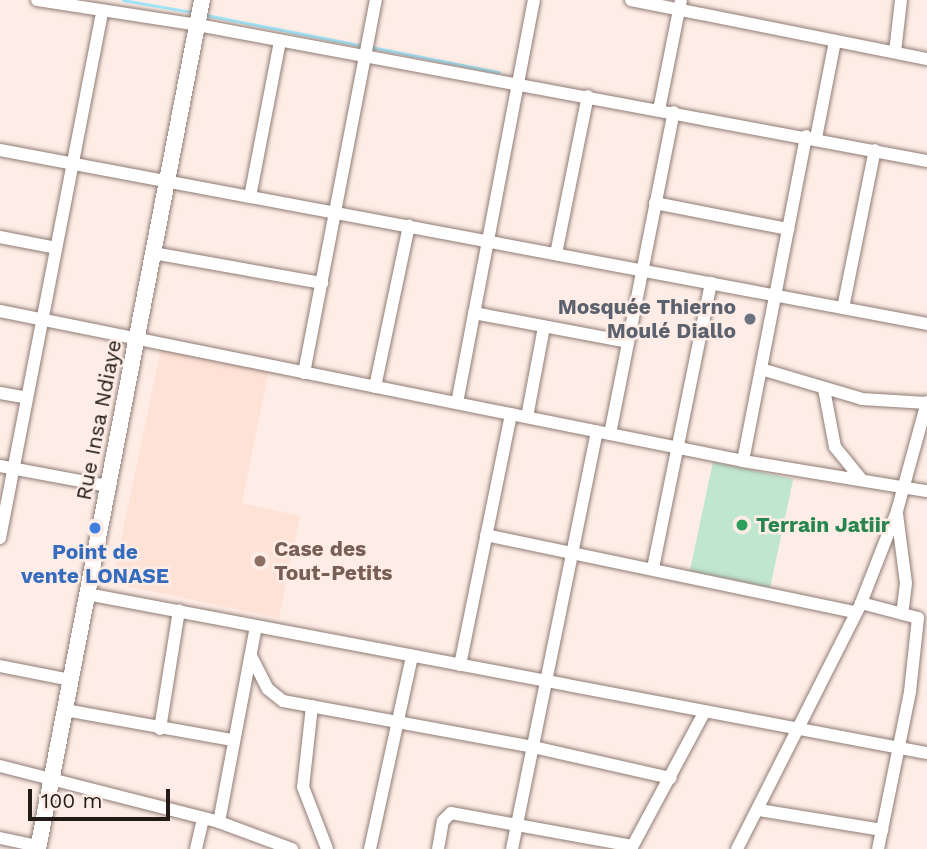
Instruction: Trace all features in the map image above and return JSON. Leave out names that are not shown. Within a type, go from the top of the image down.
[{"type":"main road","name":"Rue Insa Ndiaye","points":[[38,848],[202,0]]},
{"type":"street","points":[[304,373],[376,0]]},
{"type":"street","points":[[457,403],[534,0]]},
{"type":"street","points":[[631,0],[680,5],[927,59]]},
{"type":"street","points":[[895,52],[901,0]]},
{"type":"street","points":[[43,1],[102,13],[198,25],[811,137],[927,161]]},
{"type":"street","points":[[659,110],[680,5]]},
{"type":"street","points":[[0,538],[102,13]]},
{"type":"street","points":[[250,197],[280,41]]},
{"type":"street","points":[[743,461],[788,229],[835,41]]},
{"type":"street","points":[[556,254],[588,96]]},
{"type":"street","points":[[512,849],[573,552],[627,342],[674,112]]},
{"type":"street","points":[[0,149],[168,183],[337,212],[927,324]]},
{"type":"street","points":[[843,308],[875,150]]},
{"type":"street","points":[[655,203],[788,229]]},
{"type":"street","points":[[375,387],[409,226]]},
{"type":"street","points":[[0,237],[56,248]]},
{"type":"street","points":[[153,253],[322,284]]},
{"type":"street","points":[[653,568],[710,283]]},
{"type":"street","points":[[0,311],[743,461],[927,491]]},
{"type":"street","points":[[474,313],[627,342]]},
{"type":"street","points":[[527,417],[544,327]]},
{"type":"street","points":[[737,849],[800,733],[859,608],[897,511],[927,402],[862,399],[824,389],[808,380],[761,369]]},
{"type":"street","points":[[824,389],[835,447],[860,479]]},
{"type":"street","points":[[0,393],[27,398]]},
{"type":"street","points":[[460,665],[511,414]]},
{"type":"street","points":[[0,466],[108,486]]},
{"type":"street","points":[[897,511],[906,583],[902,614]]},
{"type":"street","points":[[486,535],[923,619],[878,849]]},
{"type":"street","points":[[87,594],[547,680],[800,733],[927,753]]},
{"type":"street","points":[[160,729],[179,611]]},
{"type":"street","points":[[219,822],[231,740],[256,626]]},
{"type":"street","points":[[251,656],[276,695],[283,701],[533,747],[671,778]]},
{"type":"street","points":[[370,849],[412,656]]},
{"type":"street","points":[[0,666],[71,680]]},
{"type":"street","points":[[312,706],[303,787],[310,814],[327,849]]},
{"type":"street","points":[[65,710],[231,740]]},
{"type":"street","points":[[438,849],[443,821],[451,813],[632,848],[704,713]]},
{"type":"street","points":[[0,766],[53,776],[219,822],[270,847],[292,849]]},
{"type":"street","points":[[759,810],[882,830]]},
{"type":"street","points":[[196,849],[203,818]]},
{"type":"street","points":[[0,838],[38,848]]},
{"type":"shaded area","points":[[161,348],[269,370],[242,503],[300,516],[279,618],[112,583]]},
{"type":"green space","name":"Terrain Jatiir","points":[[713,462],[793,479],[770,588],[690,571]]},
{"type":"waterway","points":[[123,0],[192,12]]},
{"type":"waterway","points":[[206,15],[364,46]]},
{"type":"waterway","points":[[371,47],[499,72]]},
{"type":"place","name":"Mosquée Thierno Moulé Diallo","points":[[750,319]]},
{"type":"place","name":"Terrain Jatiir","points":[[742,525]]},
{"type":"place","name":"Point de vente LONASE","points":[[95,528]]},
{"type":"place","name":"Case des Tout-Petits","points":[[260,561]]}]
